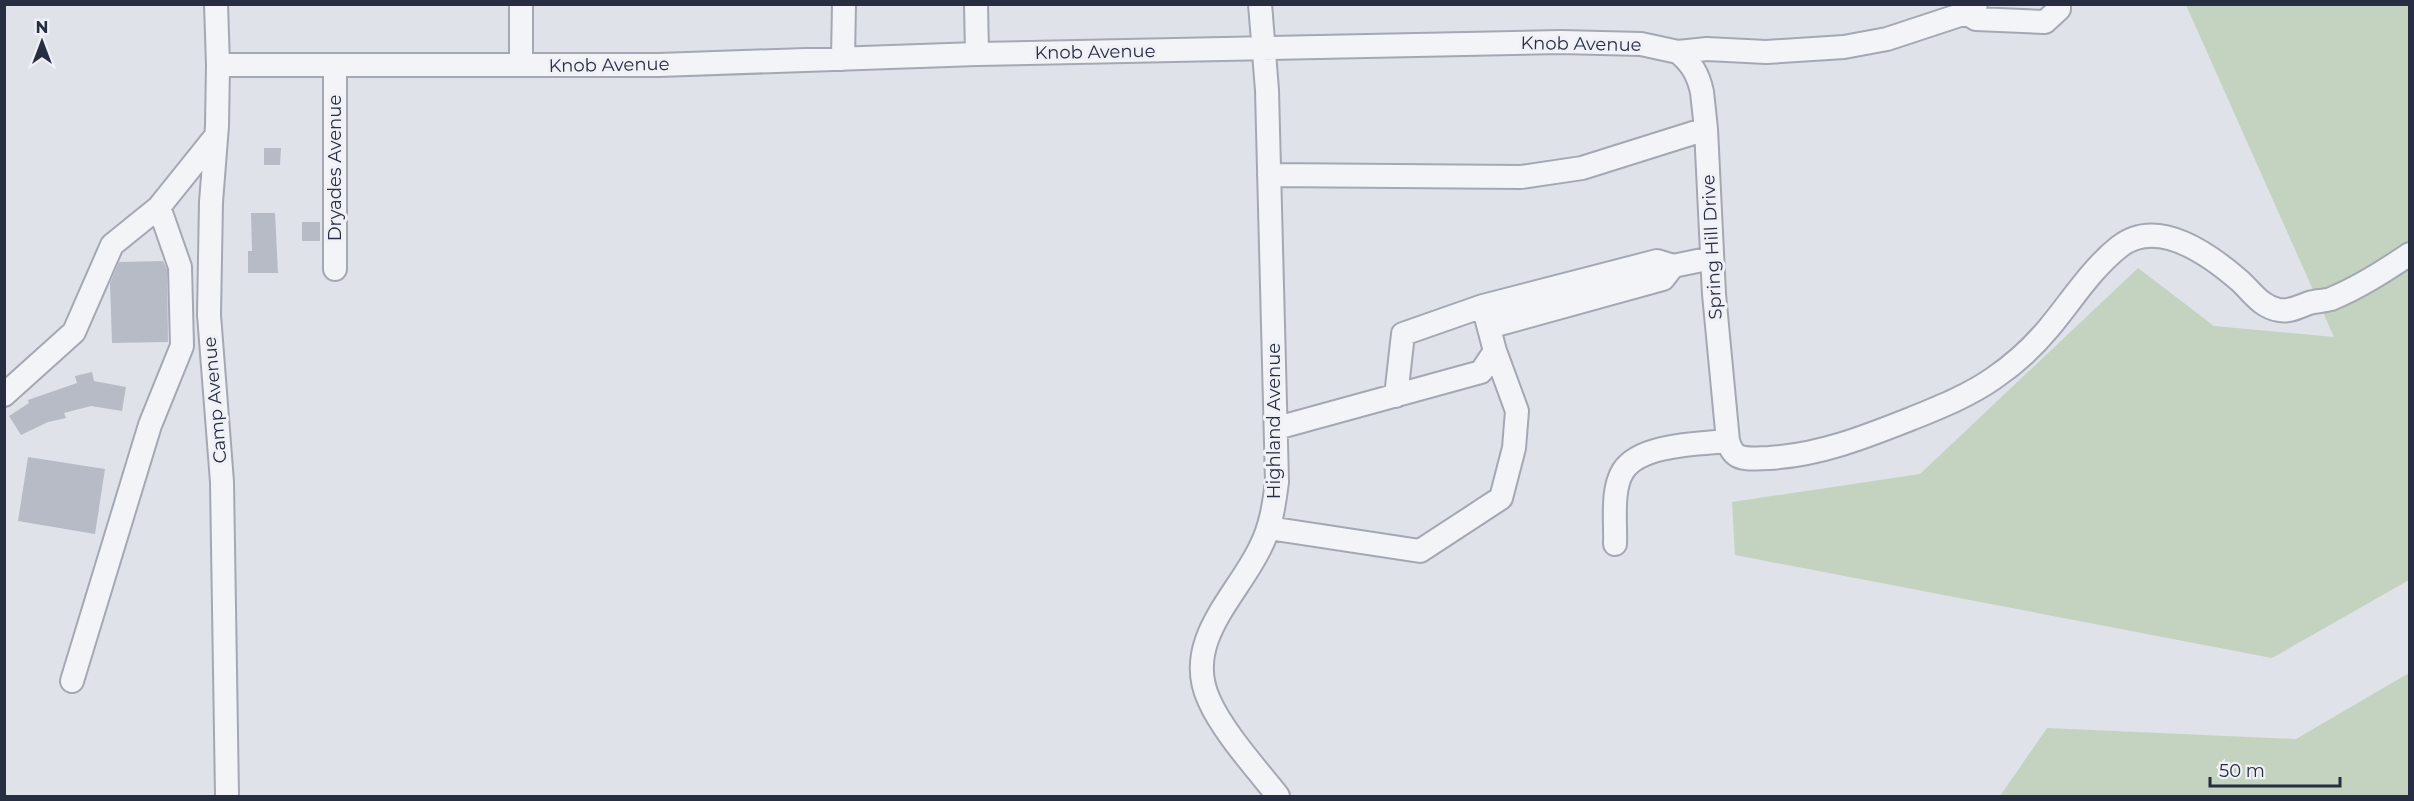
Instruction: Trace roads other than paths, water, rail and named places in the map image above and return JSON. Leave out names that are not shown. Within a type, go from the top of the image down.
[{"type":"street","name":"Camp Avenue","points":[[216,4],[218,65],[208,315],[222,482],[227,796]]},
{"type":"street","points":[[520,65],[521,4]]},
{"type":"street","points":[[843,59],[844,4]]},
{"type":"street","points":[[976,4],[977,54]]},
{"type":"street","name":"Highland Avenue","points":[[1260,4],[1267,90],[1277,482],[1269,528],[1260,550],[1212,628],[1204,646],[1201,664],[1203,683],[1209,701],[1278,796]]},
{"type":"street","name":"Knob Avenue","points":[[218,65],[335,67],[659,64],[977,54],[1561,42],[1641,44],[1678,52],[1707,49],[1766,52],[1844,47],[1887,39],[1971,9],[1976,19],[2045,22],[2058,9],[2059,4]]},
{"type":"street","name":"Spring Hill Drive","points":[[1678,52],[1690,63],[1698,76],[1706,129],[1721,386],[1729,445]]},
{"type":"street","name":"Dryades Avenue","points":[[335,67],[335,269]]},
{"type":"street","points":[[1269,175],[1521,177],[1582,168],[1706,129]]},
{"type":"street","points":[[4,395],[74,332],[112,245],[159,207],[216,136]]},
{"type":"street","points":[[72,681],[150,425],[182,346],[180,267],[159,207]]},
{"type":"street","points":[[1616,544],[1617,489],[1622,472],[1631,462],[1665,448],[1729,445],[1740,457],[1756,459],[1815,453],[1860,439],[1951,401],[1994,379],[2030,348],[2076,292],[2119,246],[2136,239],[2152,236],[2186,243],[2236,278],[2266,306],[2290,311],[2309,303],[2329,300],[2370,281],[2409,254]]},
{"type":"street","points":[[1396,396],[1403,334],[1663,279],[1673,266],[1712,258]]},
{"type":"street","points":[[1269,528],[1420,551],[1501,498],[1514,448],[1517,411],[1495,351],[1486,316]]},
{"type":"street","points":[[1277,428],[1481,372],[1495,351]]}]
